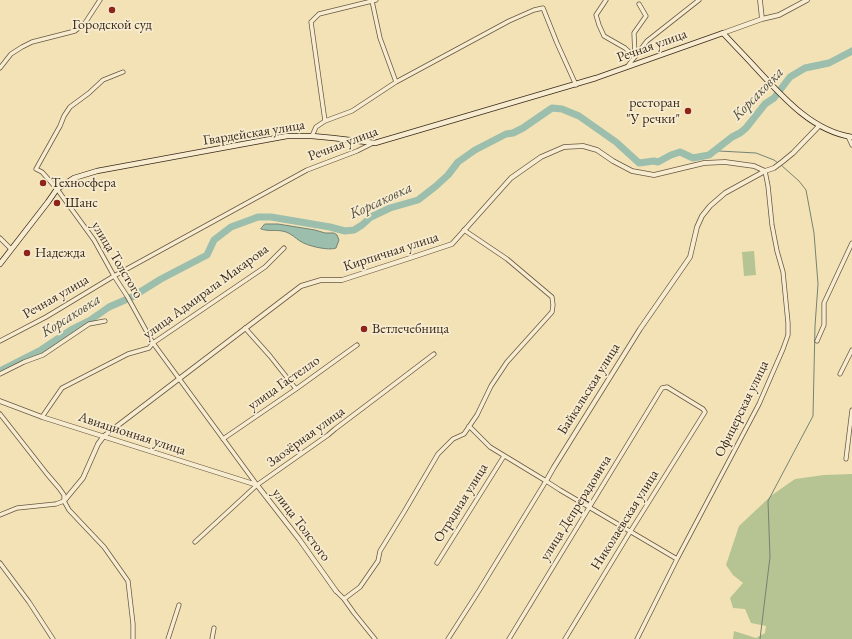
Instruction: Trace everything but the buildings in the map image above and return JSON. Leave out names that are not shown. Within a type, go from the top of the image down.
[{"type":"main road","name":"Речная улица","points":[[375,143],[576,85],[723,33]]},
{"type":"main road","points":[[723,33],[791,104],[819,126],[833,132],[850,136]]},
{"type":"main road","name":"Гвардейская улица","points":[[0,264],[57,189],[74,178],[97,171],[287,136],[312,136]]},
{"type":"main road","points":[[312,136],[375,143]]},
{"type":"street","points":[[0,68],[11,54],[22,46],[75,31],[85,23],[100,0]]},
{"type":"street","points":[[606,0],[596,14],[604,36],[625,48],[635,57]]},
{"type":"street","points":[[626,68],[647,41],[699,0]]},
{"type":"street","points":[[760,0],[762,19]]},
{"type":"street","points":[[723,33],[762,19],[779,15],[808,0]]},
{"type":"street","points":[[324,121],[311,22],[319,14],[374,1],[380,38],[396,82]]},
{"type":"street","points":[[635,57],[634,33],[646,16],[639,4]]},
{"type":"street","name":"Гвардейская улица","points":[[312,136],[316,127],[324,121],[352,111],[396,82],[509,21],[534,10],[543,8],[576,85]]},
{"type":"street","name":"улица Толстого","points":[[123,72],[103,80],[86,96],[75,102],[70,107],[37,167],[57,189],[94,240],[153,343],[336,591],[375,639]]},
{"type":"street","points":[[765,171],[774,168],[788,157],[819,126]]},
{"type":"street","points":[[850,136],[852,145]]},
{"type":"street","name":"Речная улица","points":[[0,341],[46,317],[114,276],[307,170],[375,143]]},
{"type":"street","name":"Кирпичная улица","points":[[64,501],[83,478],[98,444],[104,436],[301,286],[321,280],[342,280],[452,244],[511,178],[541,157],[564,146],[583,146],[597,150],[613,161],[632,171],[654,175],[704,163],[726,162],[754,166],[765,171]]},
{"type":"street","name":"Байкальская улица","points":[[448,639],[640,329],[690,257],[697,227],[702,216],[710,206],[725,193],[765,171]]},
{"type":"street","name":"Офицерская улица","points":[[637,639],[677,559],[759,404],[788,335],[783,272],[772,225],[765,171]]},
{"type":"street","points":[[344,599],[360,588],[378,561],[380,551],[438,454],[453,439],[464,434],[477,415],[491,386],[507,362],[552,312],[552,297],[507,259],[464,230]]},
{"type":"street","points":[[0,238],[11,248]]},
{"type":"street","points":[[817,342],[824,325],[824,303],[852,243]]},
{"type":"street","name":"улица Адмирала Макарова","points":[[42,417],[62,388],[128,354],[149,348],[153,343],[266,267],[284,248]]},
{"type":"street","points":[[0,374],[24,362],[43,355],[89,324],[106,321]]},
{"type":"street","points":[[245,328],[270,356],[296,389]]},
{"type":"street","name":"улица Гастелло","points":[[224,439],[357,345]]},
{"type":"street","points":[[840,374],[852,350]]},
{"type":"street","name":"Заозёрная улица","points":[[195,542],[257,485],[328,435],[434,354]]},
{"type":"street","name":"улица Депрерадовича","points":[[509,639],[662,388],[668,387],[703,409],[705,412]]},
{"type":"street","name":"Авиационная улица","points":[[0,401],[42,417],[257,485]]},
{"type":"street","points":[[846,459],[852,410]]},
{"type":"street","name":"Николаевская улица","points":[[565,639],[705,412]]},
{"type":"street","points":[[0,414],[46,474],[62,491],[68,510],[104,548],[128,581],[133,624],[132,639]]},
{"type":"street","points":[[469,426],[490,447],[504,456],[612,522],[677,559]]},
{"type":"street","name":"Отрадная улица","points":[[437,563],[504,456]]},
{"type":"street","points":[[0,515],[17,508],[56,504],[64,501]]},
{"type":"street","points":[[0,563],[29,602],[53,639]]},
{"type":"street","points":[[168,639],[179,605]]},
{"type":"street","points":[[212,639],[214,628]]},
{"type":"green space","points":[[754,251],[756,275],[744,276],[742,252]]},
{"type":"green space","points":[[852,474],[852,639],[733,639],[734,631],[756,638],[765,633],[766,626],[751,623],[745,609],[733,608],[730,598],[743,583],[733,575],[726,565],[739,526],[772,495],[795,479],[824,475]]},
{"type":"shaded area","points":[[265,224],[278,224],[325,233],[334,233],[337,235],[339,240],[336,248],[318,248],[303,243],[286,232],[261,229]]},
{"type":"waterway","name":"Корсаковка","points":[[0,371],[41,350],[109,307],[132,297],[161,279],[207,255],[214,240],[231,227],[258,217],[271,217],[345,231],[354,230],[371,217],[390,208],[418,200],[448,175],[458,162],[475,150],[506,134],[513,133],[523,128],[552,108],[562,109],[579,116],[616,142],[639,163],[654,161],[658,162],[680,152],[693,158],[709,155],[746,128],[765,104],[774,98],[790,77],[805,68],[829,63],[852,51]]},
{"type":"waterway","points":[[709,155],[719,151],[756,153],[778,163]]},
{"type":"waterway","points":[[760,639],[770,557],[768,501],[813,416],[815,326],[818,284],[814,233],[806,190],[799,181],[781,165]]},
{"type":"place","name":"Городской суд","points":[[112,10]]},
{"type":"place","name":"ресторан \"У речки\"","points":[[688,111]]},
{"type":"place","name":"Техносфера","points":[[43,183]]},
{"type":"place","name":"Шанс","points":[[57,203]]},
{"type":"place","name":"Надежда","points":[[27,253]]},
{"type":"place","name":"Ветлечебница","points":[[364,329]]}]
